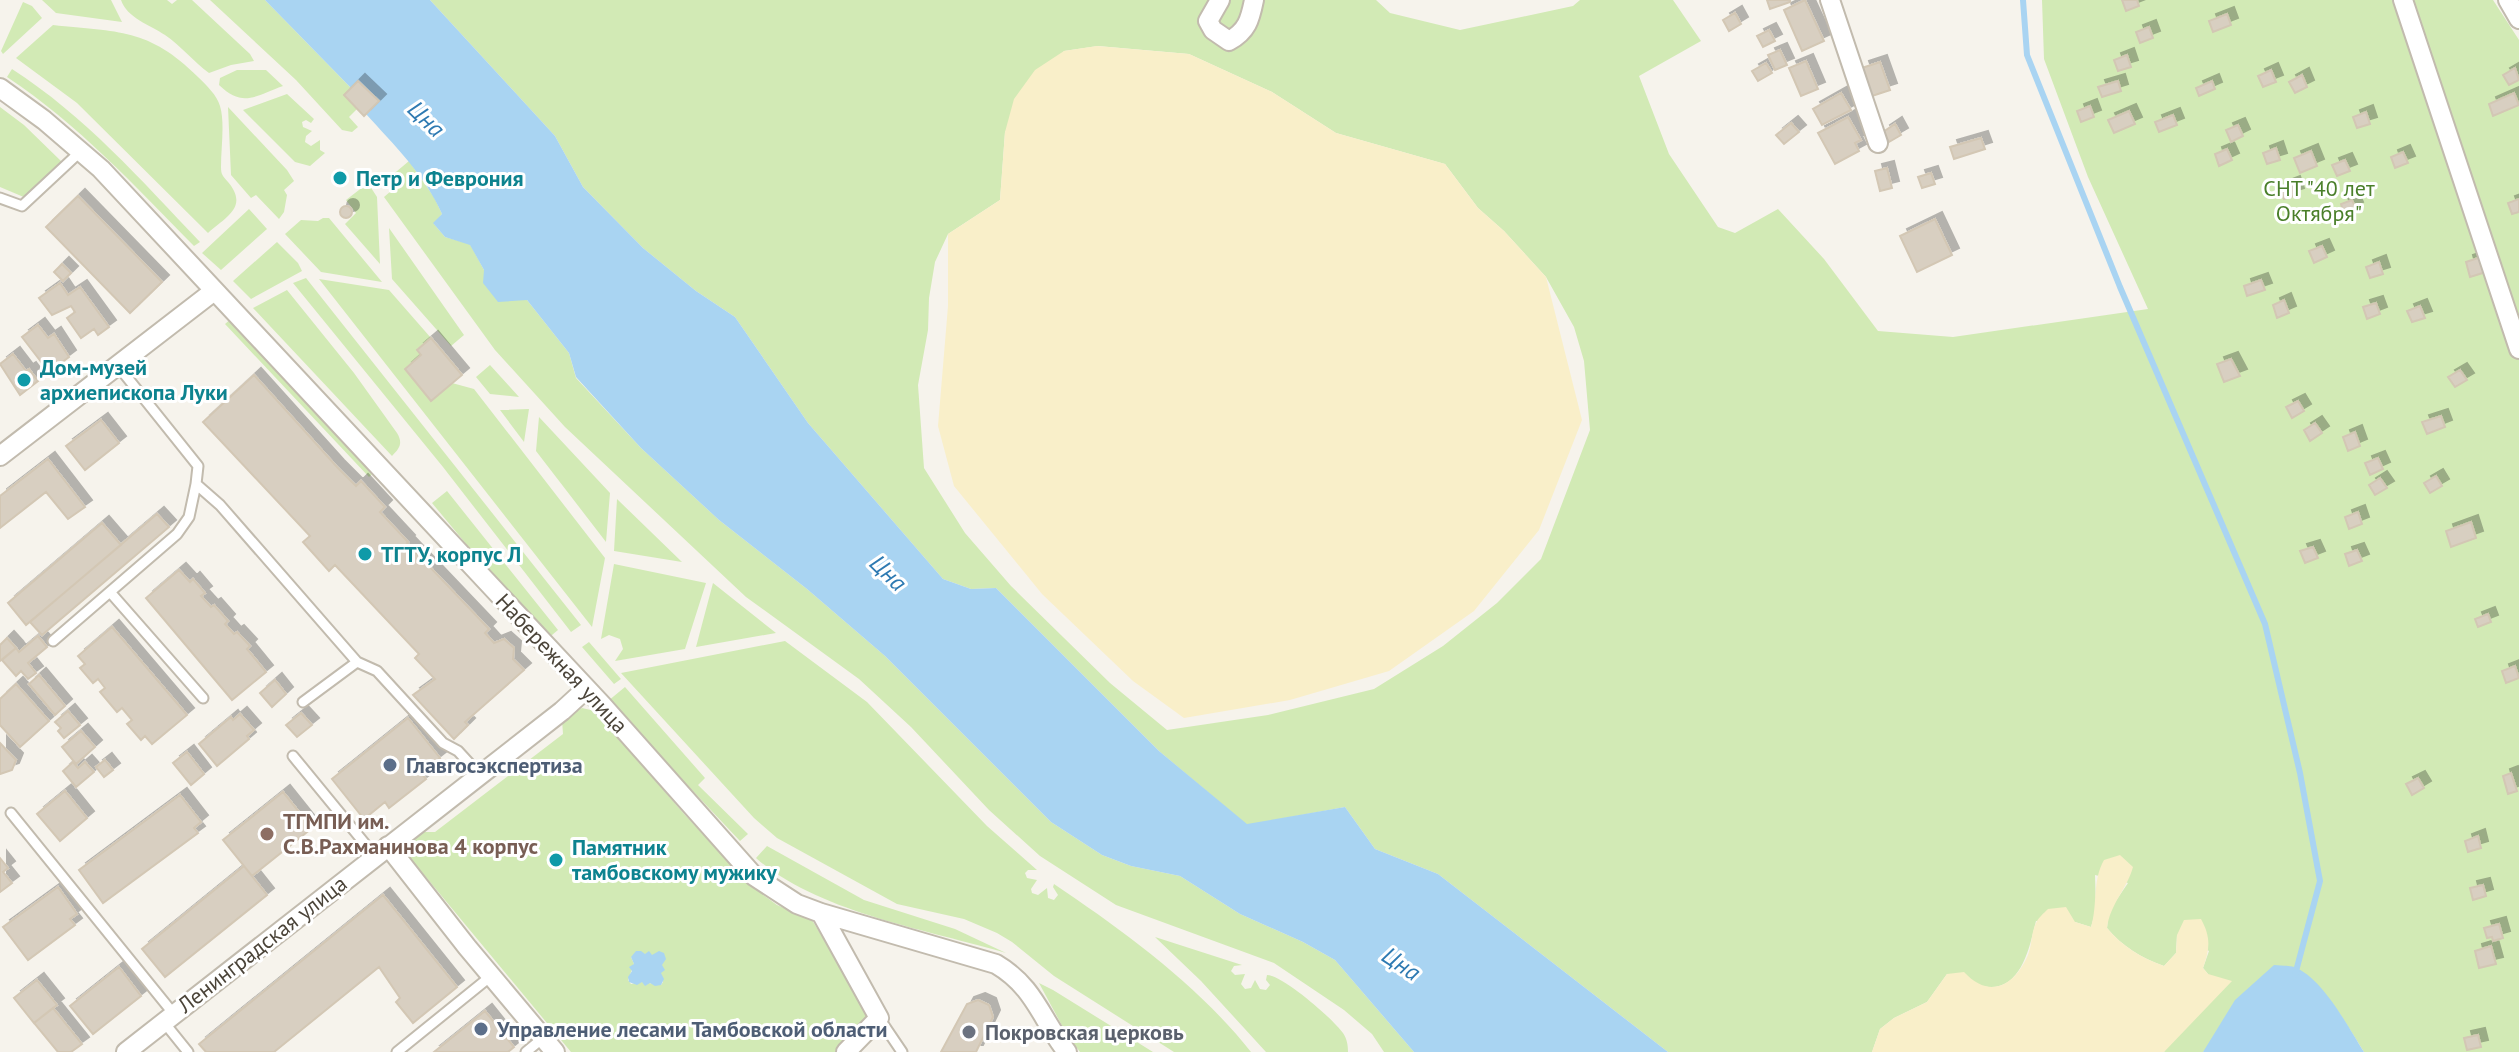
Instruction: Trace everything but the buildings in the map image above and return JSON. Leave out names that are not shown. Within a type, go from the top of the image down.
[{"type":"street","points":[[1220,0],[1208,21],[1213,30],[1229,41],[1243,33],[1251,17],[1254,0]]},
{"type":"street","points":[[1830,0],[1878,143]]},
{"type":"street","points":[[2403,0],[2519,349]]},
{"type":"street","points":[[2508,0],[2519,19]]},
{"type":"street","name":"Набережная улица","points":[[0,88],[101,169],[586,689],[754,876],[797,904],[821,913],[996,964],[1026,986],[1067,1052]]},
{"type":"street","points":[[0,456],[214,291]]},
{"type":"street","name":"Ленинградская улица","points":[[126,1052],[586,689]]},
{"type":"street","points":[[381,851],[549,1045]]},
{"type":"street","points":[[821,913],[879,1018],[846,1052]]},
{"type":"lane","points":[[0,198],[22,206],[81,151]]},
{"type":"lane","points":[[53,641],[177,534],[189,517],[198,466],[118,366]]},
{"type":"lane","points":[[196,484],[220,505],[357,662],[377,671],[443,743],[458,751],[480,775]]},
{"type":"lane","points":[[110,592],[203,698]]},
{"type":"lane","points":[[303,702],[357,662]]},
{"type":"lane","points":[[293,756],[381,851]]},
{"type":"lane","points":[[11,813],[168,1017],[188,1052]]},
{"type":"lane","points":[[397,1052],[491,976]]},
{"type":"lane","points":[[879,1018],[902,1052]]},
{"type":"lane","points":[[526,1052],[549,1045]]},
{"type":"green space","points":[[42,0],[111,0],[122,22],[56,13]]},
{"type":"green space","points":[[121,0],[167,0],[172,4],[177,0],[192,0],[254,61],[209,73],[171,39],[128,12]]},
{"type":"green space","points":[[210,0],[265,0],[351,88],[344,95],[357,109],[349,117],[358,127],[352,132],[342,130],[296,80]]},
{"type":"green space","name":"СНТ \"40 лет Октября\"","points":[[430,0],[1376,0],[1390,13],[1460,30],[1573,6],[1580,0],[1673,0],[1701,41],[1639,76],[1669,154],[1718,227],[1735,233],[1778,209],[1824,259],[1878,331],[1953,337],[2148,309],[2088,177],[2044,59],[2042,0],[2493,0],[2519,40],[2519,1052],[2364,1052],[2324,994],[2292,967],[2203,1052],[2164,1052],[2208,974],[2203,968],[2209,951],[2177,935],[2176,953],[2164,966],[2132,951],[2107,928],[2109,911],[2128,883],[2095,875],[2096,910],[2091,927],[2075,922],[2036,921],[2023,964],[2009,981],[1989,987],[1947,974],[1927,1002],[1894,1018],[1880,1029],[1872,1052],[1668,1052],[1438,874],[1375,849],[1345,807],[1247,825],[1159,751],[996,588],[971,589],[943,579],[808,423],[735,317],[696,291],[643,248],[583,187],[555,136]],"holes":[[[1098,46],[1189,54],[1272,92],[1336,133],[1445,164],[1478,208],[1546,277],[1574,327],[1584,361],[1590,430],[1541,559],[1497,603],[1443,646],[1374,689],[1268,715],[1167,730],[1110,683],[1011,586],[965,533],[924,468],[918,385],[935,262],[948,234],[1000,200],[1005,132],[1064,51]]]},
{"type":"green space","points":[[23,2],[32,6],[42,18],[3,54],[1,51]]},
{"type":"green space","points":[[53,25],[115,32],[148,41],[180,61],[214,94],[222,120],[221,172],[234,191],[236,205],[208,233],[77,103],[16,58]]},
{"type":"green space","points":[[12,69],[88,128],[200,242],[194,246],[82,135],[7,77]]},
{"type":"green space","points":[[237,70],[266,70],[283,86],[250,98],[235,96],[219,85],[220,78]]},
{"type":"green space","points":[[287,94],[314,119],[311,123],[306,120],[302,122],[303,127],[312,131],[305,142],[311,146],[320,140],[320,150],[325,153],[310,166],[295,162],[243,110]]},
{"type":"green space","points":[[0,107],[24,125],[62,162],[26,198],[0,187]]},
{"type":"green space","points":[[228,107],[294,181],[284,190],[287,195],[284,212],[279,219],[256,195],[251,198],[231,175]]},
{"type":"green space","points":[[409,161],[442,214],[434,224],[445,237],[470,244],[484,270],[527,300],[569,353],[576,378],[641,448],[719,520],[885,656],[1051,822],[1102,855],[1131,866],[1180,876],[1240,914],[1335,960],[1414,1052],[1384,1052],[1372,1034],[1344,1010],[1274,963],[1116,905],[1040,856],[989,810],[911,727],[859,679],[746,597],[565,427],[495,350],[384,197],[391,191],[384,182]]},
{"type":"green space","points":[[368,183],[377,197],[380,264],[345,224],[356,213],[346,200]]},
{"type":"green space","points":[[249,209],[267,229],[221,270],[202,253]]},
{"type":"green space","points":[[329,218],[382,282],[321,272],[285,234],[301,220],[318,221]]},
{"type":"green space","points":[[389,228],[464,335],[451,346],[392,279]]},
{"type":"green space","points":[[277,242],[302,271],[251,299],[233,281]]},
{"type":"green space","points":[[306,278],[581,625],[571,632],[443,467],[293,283]]},
{"type":"green space","points":[[319,279],[389,290],[431,338],[417,349],[432,400],[452,383],[474,389],[605,558],[592,627]]},
{"type":"green space","points":[[287,290],[354,373],[397,433],[400,445],[392,456],[253,308]]},
{"type":"green space","points":[[232,318],[375,471],[369,477],[225,324]]},
{"type":"green space","points":[[490,365],[519,397],[490,394],[476,377]]},
{"type":"green space","points":[[529,409],[524,442],[500,410]]},
{"type":"green space","points":[[539,417],[610,493],[606,542],[536,451]]},
{"type":"green space","points":[[447,491],[558,630],[546,640],[432,503]]},
{"type":"green space","points":[[617,499],[682,562],[614,551]]},
{"type":"green space","points":[[614,564],[706,583],[685,649],[615,661],[623,649],[620,639],[609,635],[601,639]]},
{"type":"green space","points":[[713,583],[776,633],[696,647]]},
{"type":"green space","points":[[785,641],[867,702],[987,826],[1037,870],[1025,873],[1027,878],[1037,880],[1032,893],[1038,895],[1047,888],[1048,898],[1054,900],[1058,895],[1054,884],[1107,921],[1184,982],[1251,1052],[1174,1052],[1054,976],[997,933],[964,919],[897,904],[777,838],[754,818],[621,673]]},
{"type":"green space","points":[[589,642],[621,679],[614,684],[582,647]]},
{"type":"green space","points":[[625,687],[705,778],[698,785],[748,834],[740,841],[608,701]]},
{"type":"green space","points":[[582,708],[595,711],[750,885],[777,905],[812,920],[871,1017],[836,1052],[571,1052],[401,847],[421,832],[435,832],[563,734],[562,720]],"holes":[[[652,955],[663,982],[661,985],[631,984],[628,980],[634,964],[631,957]]]},
{"type":"green space","points":[[767,846],[864,900],[955,929],[1006,953],[841,906],[781,877],[756,858]]},
{"type":"green space","points":[[1155,937],[1242,965],[1234,966],[1231,971],[1235,975],[1245,974],[1241,984],[1245,989],[1251,988],[1255,980],[1260,989],[1266,990],[1270,985],[1267,975],[1284,982],[1338,1026],[1348,1052],[1266,1052],[1201,981]]},
{"type":"green space","points":[[1039,983],[1053,990],[1153,1052],[1080,1052]]},
{"type":"sand","points":[[1097,46],[1189,54],[1272,92],[1336,133],[1445,164],[1478,208],[1546,277],[1582,420],[1539,530],[1474,611],[1389,671],[1290,700],[1184,718],[1133,681],[1042,594],[954,486],[938,426],[948,306],[948,234],[1000,200],[1005,132],[1014,99],[1035,70],[1064,51]]},
{"type":"sand","points":[[2120,855],[2133,867],[2111,911],[2107,928],[2132,951],[2164,966],[2176,953],[2177,935],[2184,920],[2201,919],[2208,943],[2203,968],[2208,974],[2232,981],[2164,1052],[1872,1052],[1880,1029],[1894,1018],[1927,1002],[1947,974],[1964,972],[1973,980],[1992,987],[2008,982],[2022,966],[2036,923],[2048,909],[2066,907],[2075,922],[2091,927],[2100,868],[2104,860]]},
{"type":"water","name":"Цна","points":[[265,0],[430,0],[555,136],[583,187],[643,248],[696,291],[735,317],[808,423],[943,579],[971,589],[996,588],[1159,751],[1247,824],[1345,807],[1375,849],[1438,874],[1668,1052],[1414,1052],[1335,960],[1240,914],[1180,876],[1131,866],[1102,855],[1051,822],[885,656],[719,520],[641,448],[576,377],[569,353],[527,300],[498,302],[483,283],[484,270],[470,245],[445,237],[433,223],[442,214],[427,186],[366,114],[379,101],[358,81],[351,88]]},
{"type":"water","points":[[636,951],[645,954],[649,951],[652,955],[659,951],[664,953],[666,959],[662,965],[665,970],[661,973],[664,979],[661,985],[650,983],[645,986],[642,982],[637,985],[629,982],[632,971],[629,967],[634,964],[631,957]]},
{"type":"water","points":[[2274,965],[2294,967],[2315,981],[2334,1004],[2364,1052],[2203,1052],[2235,1000]]},
{"type":"waterway","points":[[2023,0],[2027,55],[2120,287],[2265,624],[2300,773],[2320,881],[2295,975]]},
{"type":"place","name":"Петр и Феврония","points":[[340,178]]},
{"type":"place","name":"Дом-музей архиепископа Луки","points":[[24,380]]},
{"type":"place","name":"ТГТУ, корпус Л","points":[[365,554]]},
{"type":"place","name":"Главгосэкспертиза","points":[[390,765]]},
{"type":"place","name":"ТГМПИ им. С.В.Рахманинова 4 корпус","points":[[267,834]]},
{"type":"place","name":"Памятник тамбовскому мужику","points":[[556,860]]},
{"type":"place","name":"Управление лесами Тамбовской области","points":[[481,1029]]},
{"type":"place","name":"Покровская церковь","points":[[969,1032]]}]
